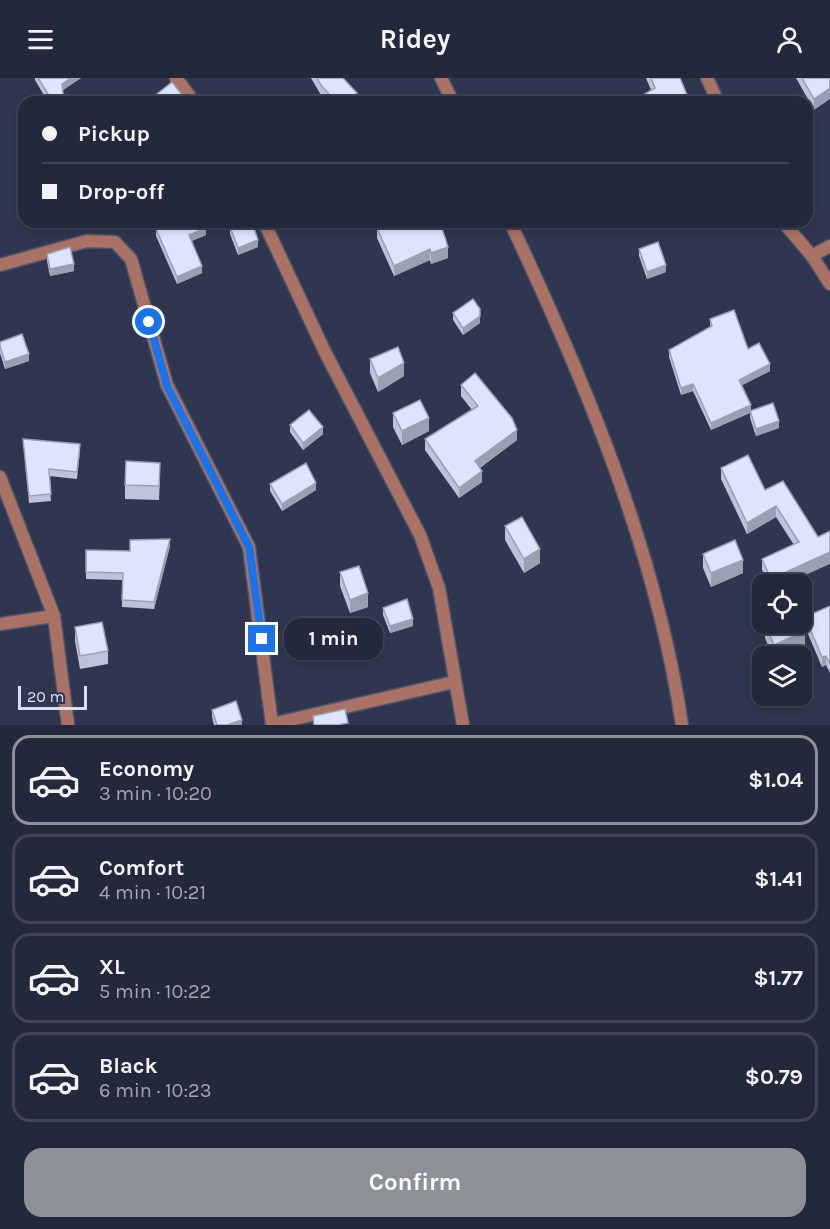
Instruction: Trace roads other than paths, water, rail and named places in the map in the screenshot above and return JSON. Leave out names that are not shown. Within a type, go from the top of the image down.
[{"type":"street","points":[[176,78],[190,96]]},
{"type":"street","points":[[441,78],[450,96]]},
{"type":"street","points":[[706,78],[715,96]]},
{"type":"street","points":[[267,228],[324,352],[420,534],[439,588],[463,725]]},
{"type":"street","points":[[513,228],[598,422],[648,576],[670,653],[682,725]]},
{"type":"street","points":[[788,228],[812,256],[830,284]]},
{"type":"street","points":[[0,264],[87,241],[115,242],[130,259],[167,386],[249,547],[272,725],[454,682]]},
{"type":"street","points":[[812,256],[830,246]]},
{"type":"street","points":[[0,477],[54,616],[68,725]]},
{"type":"street","points":[[0,624],[54,616]]}]
